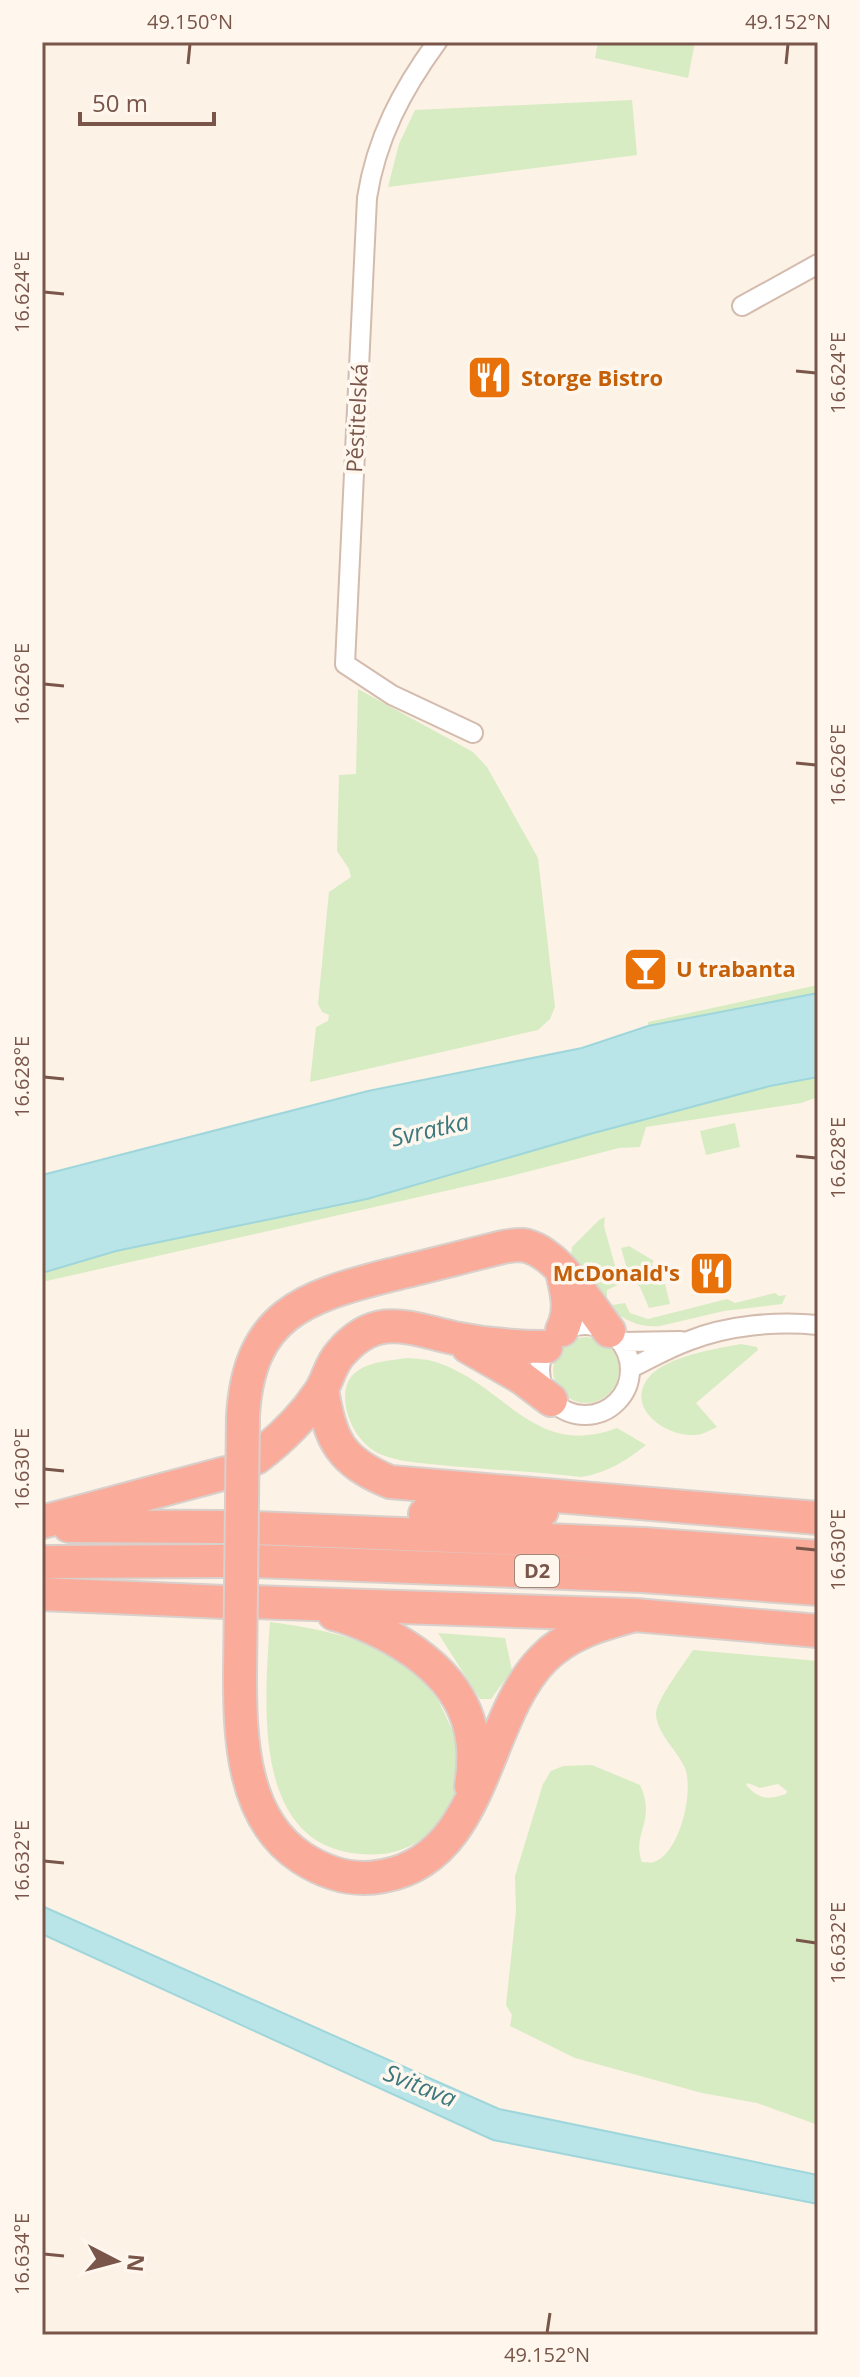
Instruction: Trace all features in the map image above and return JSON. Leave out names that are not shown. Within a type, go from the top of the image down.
[{"type":"highway","points":[[615,1337],[561,1269],[537,1250],[521,1245],[333,1289],[310,1299],[279,1322],[258,1350],[247,1379],[243,1416],[240,1675],[243,1754],[257,1800],[268,1822],[297,1854],[314,1865],[347,1877],[394,1874],[430,1855],[446,1840],[468,1802],[497,1744],[515,1698],[543,1658],[576,1634],[635,1615]]},
{"type":"highway","points":[[256,1458],[301,1419],[322,1389],[339,1354],[367,1332],[397,1325],[514,1347],[554,1339],[568,1317],[569,1305],[561,1269]]},
{"type":"highway","points":[[451,1337],[522,1378],[551,1400]]},
{"type":"highway","points":[[322,1389],[327,1423],[335,1443],[347,1458],[390,1482],[818,1518]]},
{"type":"highway","points":[[42,1524],[226,1473]]},
{"type":"highway","points":[[245,1524],[577,1510],[649,1504]]},
{"type":"highway","name":"D2","points":[[42,1524],[245,1524],[818,1557]]},
{"type":"highway","name":"D2","points":[[42,1562],[240,1561],[628,1575],[818,1589]]},
{"type":"highway","points":[[42,1594],[635,1615],[818,1631]]},
{"type":"highway","points":[[250,1602],[311,1608],[358,1621],[398,1641],[433,1666],[461,1700],[470,1726],[474,1753],[468,1802]]},
{"type":"street","name":"Pěstitelská","points":[[437,42],[390,116],[367,198],[345,664],[392,695],[473,733]]},
{"type":"street","points":[[742,306],[818,264]]},
{"type":"street","points":[[631,1368],[688,1341],[748,1326],[785,1323],[818,1325]]},
{"type":"street","points":[[615,1337],[626,1350],[631,1368],[626,1391],[619,1401],[598,1414],[572,1414],[551,1400],[544,1391],[539,1369],[554,1339],[586,1325],[615,1337],[688,1341]]},
{"type":"green space","points":[[598,42],[695,42],[688,78],[595,58]]},
{"type":"green space","points":[[632,100],[637,155],[388,187],[399,144],[415,110]]},
{"type":"green space","points":[[358,689],[473,752],[487,767],[538,858],[555,1007],[550,1019],[538,1030],[310,1082],[316,1027],[328,1021],[329,1015],[322,1012],[318,1004],[329,892],[351,877],[337,851],[339,775],[356,774]]},
{"type":"green space","points":[[818,985],[818,993],[648,1026],[648,1022]]},
{"type":"green space","points":[[818,1077],[818,1097],[801,1103],[646,1127],[640,1147],[619,1148],[507,1177],[42,1282],[42,1273],[116,1251],[367,1199],[590,1134],[770,1086]]},
{"type":"green space","points":[[735,1123],[740,1147],[706,1155],[700,1131]]},
{"type":"green space","points":[[605,1217],[604,1226],[620,1284],[607,1290],[607,1302],[612,1305],[625,1303],[630,1313],[648,1319],[727,1299],[735,1303],[775,1293],[786,1295],[782,1304],[724,1311],[660,1326],[630,1321],[606,1304],[571,1255],[572,1247]]},
{"type":"green space","points":[[629,1246],[654,1261],[657,1285],[665,1284],[670,1304],[649,1308],[640,1287],[630,1279],[621,1248]]},
{"type":"green space","points":[[580,1337],[592,1337],[604,1342],[614,1352],[619,1370],[617,1383],[604,1398],[592,1403],[580,1403],[568,1398],[558,1388],[553,1376],[553,1364],[558,1352],[568,1342]]},
{"type":"green space","points":[[741,1344],[757,1347],[758,1350],[696,1403],[717,1427],[700,1434],[683,1434],[661,1426],[645,1410],[643,1388],[657,1370],[692,1354]]},
{"type":"green space","points":[[408,1358],[432,1361],[457,1371],[540,1426],[562,1434],[588,1435],[617,1428],[646,1445],[616,1466],[581,1477],[425,1464],[387,1457],[364,1443],[352,1426],[346,1407],[346,1388],[349,1379],[362,1368]]},
{"type":"green space","points":[[270,1622],[316,1629],[382,1651],[420,1678],[435,1696],[456,1743],[460,1785],[449,1814],[424,1838],[403,1849],[382,1854],[339,1850],[308,1834],[287,1808],[274,1775],[268,1737],[266,1697]]},
{"type":"green space","points":[[438,1633],[505,1638],[512,1670],[491,1699],[480,1699]]},
{"type":"green space","points":[[693,1650],[818,1661],[818,2125],[757,2103],[702,2093],[575,2058],[510,2026],[512,2015],[506,2005],[516,1911],[515,1876],[543,1784],[551,1771],[563,1766],[592,1765],[640,1785],[646,1809],[639,1843],[642,1862],[653,1862],[663,1856],[678,1835],[688,1792],[685,1768],[660,1728],[656,1714],[665,1691]],"holes":[[[778,1784],[787,1791],[786,1794],[769,1798],[756,1794],[746,1785],[760,1788]]]},
{"type":"water","name":"Svratka","points":[[818,993],[818,1077],[770,1086],[590,1134],[367,1199],[116,1251],[42,1273],[42,1175],[368,1091],[582,1048],[648,1026]]},
{"type":"water","name":"Svitava","points":[[42,1906],[499,2109],[818,2175],[818,2204],[493,2140],[42,1934]]},
{"type":"place","name":"Storge Bistro","points":[[490,378]]},
{"type":"place","name":"U trabanta","points":[[645,969]]},
{"type":"place","name":"McDonald's","points":[[711,1273]]}]
